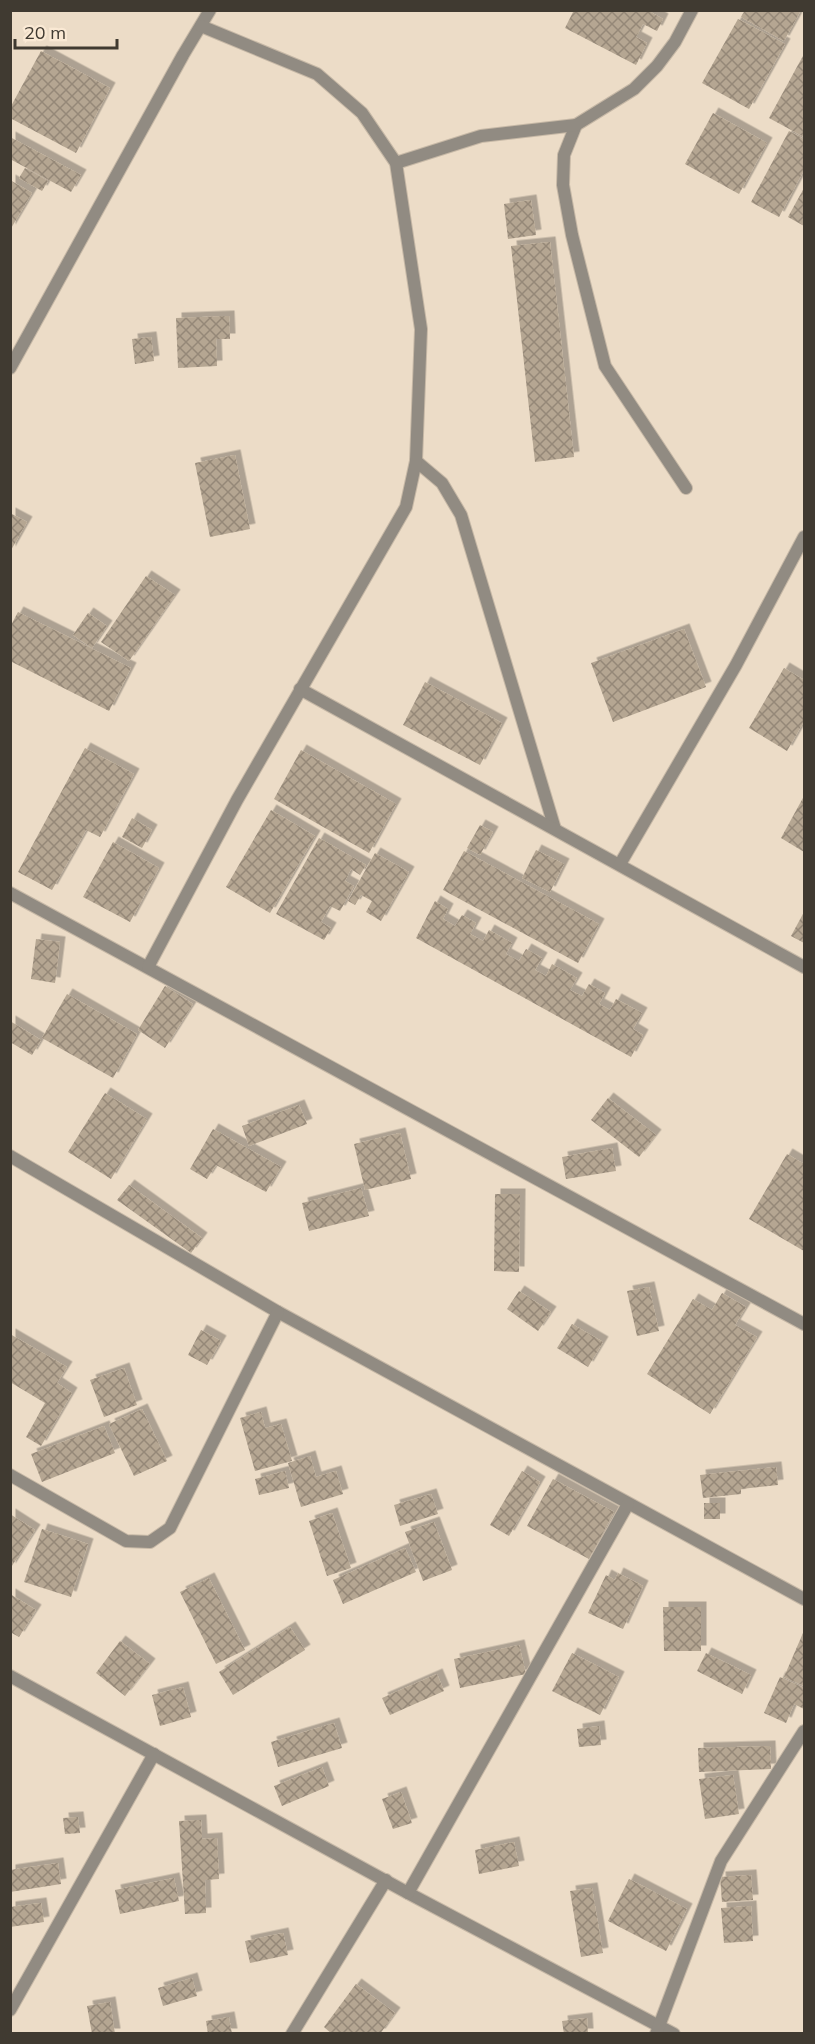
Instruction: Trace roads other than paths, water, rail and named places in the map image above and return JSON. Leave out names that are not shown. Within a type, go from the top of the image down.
[{"type":"street","points":[[10,368],[210,10]]},
{"type":"street","points":[[396,164],[481,136],[576,125],[634,89],[657,66],[675,42],[692,10]]},
{"type":"street","points":[[148,967],[237,800],[406,507],[416,461],[421,329],[396,164],[363,113],[317,74],[201,26]]},
{"type":"street","points":[[576,125],[564,155],[563,185],[572,235],[604,366],[686,488]]},
{"type":"street","points":[[416,461],[442,483],[461,514],[555,829]]},
{"type":"street","points":[[620,864],[736,665],[804,537]]},
{"type":"street","points":[[300,689],[804,967]]},
{"type":"street","points":[[10,892],[804,1324]]},
{"type":"street","points":[[10,1156],[278,1312],[804,1599]]},
{"type":"street","points":[[10,1475],[126,1541],[150,1542],[170,1528],[278,1312]]},
{"type":"street","points":[[408,1893],[628,1504]]},
{"type":"street","points":[[10,1676],[658,2030],[674,2034]]},
{"type":"street","points":[[658,2030],[721,1861],[804,1731]]},
{"type":"street","points":[[10,2010],[154,1754]]},
{"type":"street","points":[[292,2034],[386,1880]]}]
